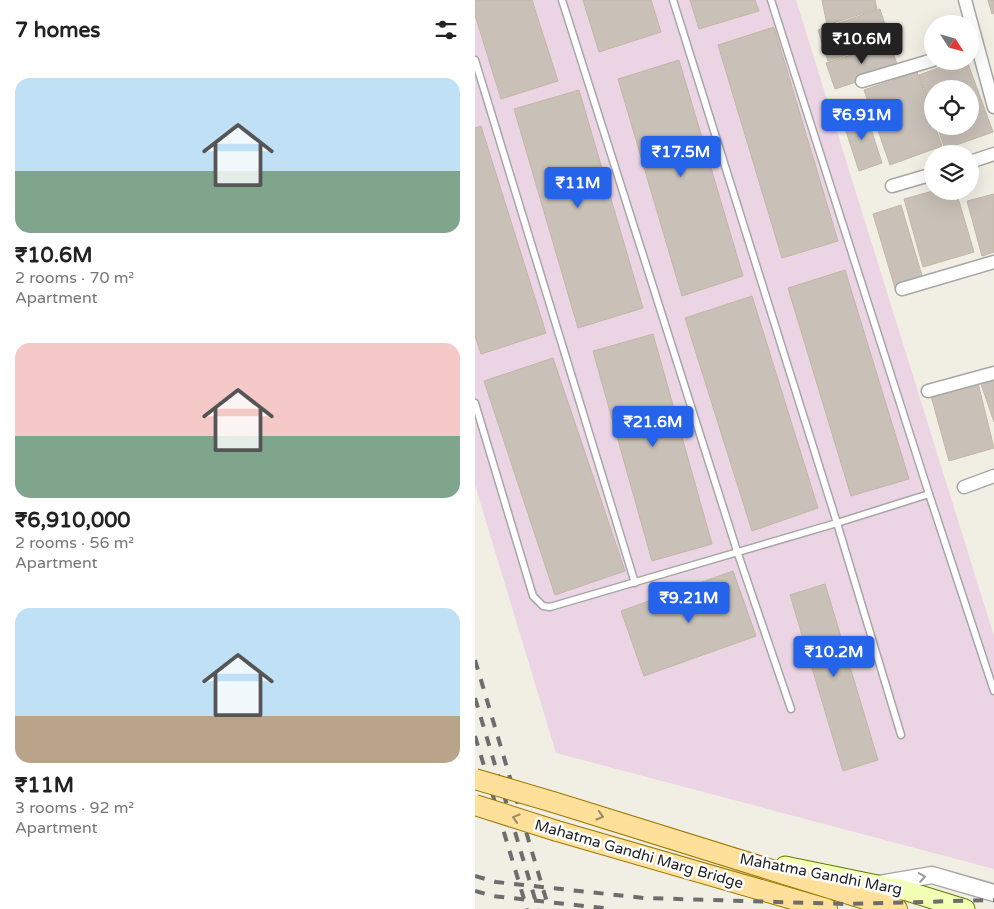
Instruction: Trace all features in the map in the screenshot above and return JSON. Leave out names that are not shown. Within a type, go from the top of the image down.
[{"type":"main road","name":"Mahatma Gandhi Marg Bridge","points":[[475,779],[730,855]]},
{"type":"main road","name":"Mahatma Gandhi Marg Bridge","points":[[475,805],[810,906]]},
{"type":"main road","name":"Mahatma Gandhi Marg","points":[[730,855],[907,891],[965,909]]},
{"type":"main road","name":"Mahatma Gandhi Marg","points":[[730,855],[897,909]]},
{"type":"main road","name":"Mahatma Gandhi Marg","points":[[810,906],[827,909]]},
{"type":"street","points":[[965,0],[968,15]]},
{"type":"street","points":[[979,62],[994,107]]},
{"type":"street","points":[[862,81],[924,63]]},
{"type":"street","points":[[979,159],[994,154]]},
{"type":"street","points":[[892,186],[924,177]]},
{"type":"street","points":[[902,289],[994,262]]},
{"type":"street","points":[[928,391],[994,373]]},
{"type":"street","points":[[964,487],[994,476]]},
{"type":"street","points":[[874,884],[932,876],[994,893]]},
{"type":"lane","points":[[563,0],[737,551],[791,709]]},
{"type":"lane","points":[[673,0],[837,523],[901,736]]},
{"type":"lane","points":[[771,0],[994,691]]},
{"type":"lane","points":[[475,60],[635,583]]},
{"type":"lane","points":[[475,403],[533,596],[537,602],[550,607],[837,523],[929,494]]},
{"type":"shaded area","points":[[475,0],[796,0],[994,636],[994,869],[556,753],[475,485]]},
{"type":"building","points":[[475,0],[532,0],[558,81],[501,99],[475,15]]},
{"type":"building","points":[[583,0],[651,0],[661,32],[599,52]]},
{"type":"building","points":[[690,0],[755,0],[759,11],[699,29]]},
{"type":"building","points":[[822,0],[875,0],[877,9],[827,25]]},
{"type":"building","points":[[988,0],[994,0],[994,13],[992,14]]},
{"type":"building","points":[[880,9],[890,40],[828,61],[818,30]]},
{"type":"building","points":[[774,27],[838,241],[782,258],[718,45]]},
{"type":"building","points":[[890,42],[898,68],[835,89],[826,63]]},
{"type":"building","points":[[679,60],[743,276],[682,296],[618,79]]},
{"type":"building","points":[[933,70],[970,70],[974,80],[924,80],[924,89],[919,75]]},
{"type":"building","points":[[917,72],[924,92],[924,135],[938,135],[942,145],[924,145],[924,153],[890,165],[864,90]]},
{"type":"building","points":[[579,90],[643,308],[578,328],[514,109]]},
{"type":"building","points":[[979,94],[993,132],[956,145],[944,145],[940,135],[979,135]]},
{"type":"building","points":[[865,111],[882,163],[859,171],[842,119]]},
{"type":"building","points":[[481,126],[546,333],[481,354],[475,336],[475,128]]},
{"type":"building","points":[[924,193],[924,200],[959,200],[974,252],[923,267],[904,199]]},
{"type":"building","points":[[994,194],[994,252],[982,256],[967,201],[979,200],[979,198]]},
{"type":"building","points":[[901,205],[923,279],[895,288],[873,214]]},
{"type":"building","points":[[845,270],[909,479],[851,496],[788,288]]},
{"type":"building","points":[[752,296],[818,508],[752,531],[685,318]]},
{"type":"building","points":[[653,334],[712,544],[652,561],[593,351]]},
{"type":"building","points":[[553,358],[625,571],[555,595],[484,381]]},
{"type":"building","points":[[994,379],[994,422],[981,384]]},
{"type":"building","points":[[978,383],[994,448],[949,461],[931,396]]},
{"type":"building","points":[[733,571],[756,636],[644,676],[621,611]]},
{"type":"building","points":[[825,584],[878,760],[843,771],[790,595]]},
{"type":"railway","points":[[475,660],[549,909]]},
{"type":"railway","points":[[475,698],[538,909]]},
{"type":"railway","points":[[475,736],[527,909]]},
{"type":"railway","points":[[475,876],[496,882],[644,898],[846,904],[994,900]]},
{"type":"railway","points":[[475,891],[493,896],[612,909]]}]
